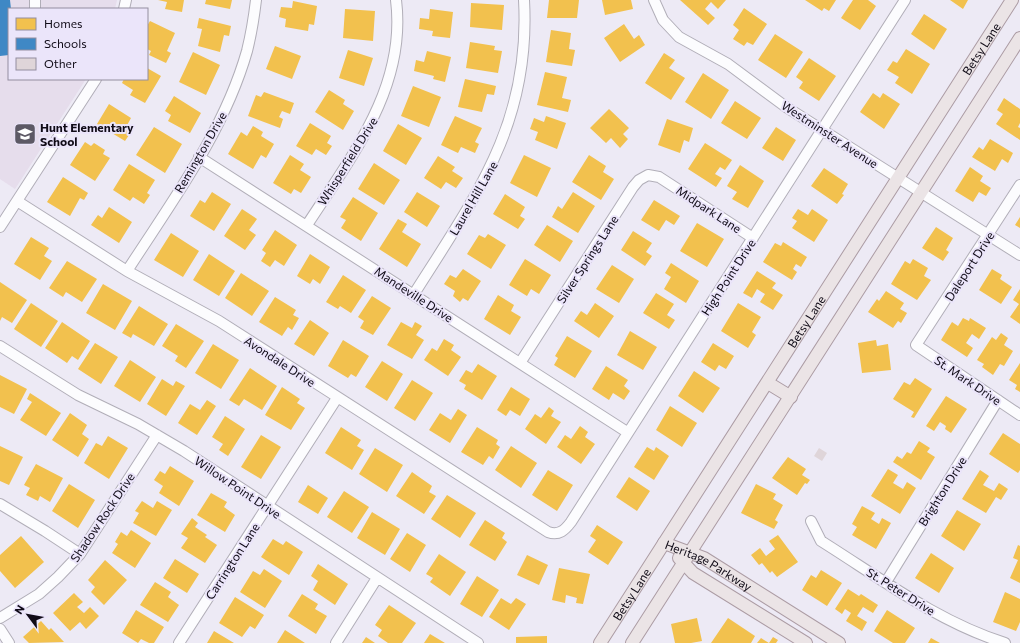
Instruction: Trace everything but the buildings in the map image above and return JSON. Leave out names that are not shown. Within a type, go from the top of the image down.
[{"type":"main road","name":"Betsy Lane","points":[[600,643],[1012,0]]},
{"type":"main road","points":[[632,643],[1020,38]]},
{"type":"main road","points":[[768,383],[790,397]]},
{"type":"main road","name":"Heritage Parkway","points":[[664,543],[687,558],[704,558],[839,643]]},
{"type":"main road","name":"Heritage Parkway","points":[[687,558],[693,573],[806,643]]},
{"type":"street","name":"Remington Drive","points":[[128,271],[199,157],[220,120],[238,77],[248,44],[256,0]]},
{"type":"street","name":"Whisperfield Drive","points":[[307,225],[365,135],[383,98],[395,56],[397,31],[396,0]]},
{"type":"street","name":"Laurel Hill Lane","points":[[414,294],[479,192],[500,147],[509,122],[520,77],[524,32],[524,0]]},
{"type":"street","name":"Westminster Avenue","points":[[654,0],[663,20],[679,37],[728,64],[786,107],[920,193],[990,234],[1020,255]]},
{"type":"street","name":"High Point Drive","points":[[540,527],[553,534],[565,529],[905,0]]},
{"type":"street","points":[[0,227],[94,80]]},
{"type":"street","name":"Mandeville Drive","points":[[199,157],[627,432]]},
{"type":"street","name":"Silver Springs Lane","points":[[520,363],[639,180],[648,174],[665,181]]},
{"type":"street","name":"Midpark Lane","points":[[665,181],[753,238]]},
{"type":"street","name":"Daleport Drive","points":[[916,345],[990,234],[1020,185]]},
{"type":"street","name":"Avondale Drive","points":[[17,201],[128,271],[219,321],[336,398],[540,527]]},
{"type":"street","name":"St. Mark Drive","points":[[916,345],[1020,415]]},
{"type":"street","name":"Willow Point Drive","points":[[0,346],[78,395],[157,435],[184,451],[266,506],[478,643]]},
{"type":"street","name":"Carrington Lane","points":[[179,643],[336,398]]},
{"type":"street","name":"Brighton Drive","points":[[886,582],[998,400]]},
{"type":"street","name":"Shadow Rock Drive","points":[[0,618],[39,594],[58,578],[80,554],[157,435]]},
{"type":"street","points":[[0,504],[80,554]]},
{"type":"street","name":"St. Peter Drive","points":[[811,520],[821,541],[940,616],[990,639],[1005,643]]},
{"type":"street","points":[[336,643],[378,578]]},
{"type":"street","points":[[0,629],[9,643]]},
{"type":"shaded area","name":"Hunt Elementary School","points":[[0,0],[117,0],[115,8],[8,8],[8,80],[85,80],[15,189],[0,179]]},
{"type":"place","name":"Hunt Elementary School","points":[[25,134]]}]
